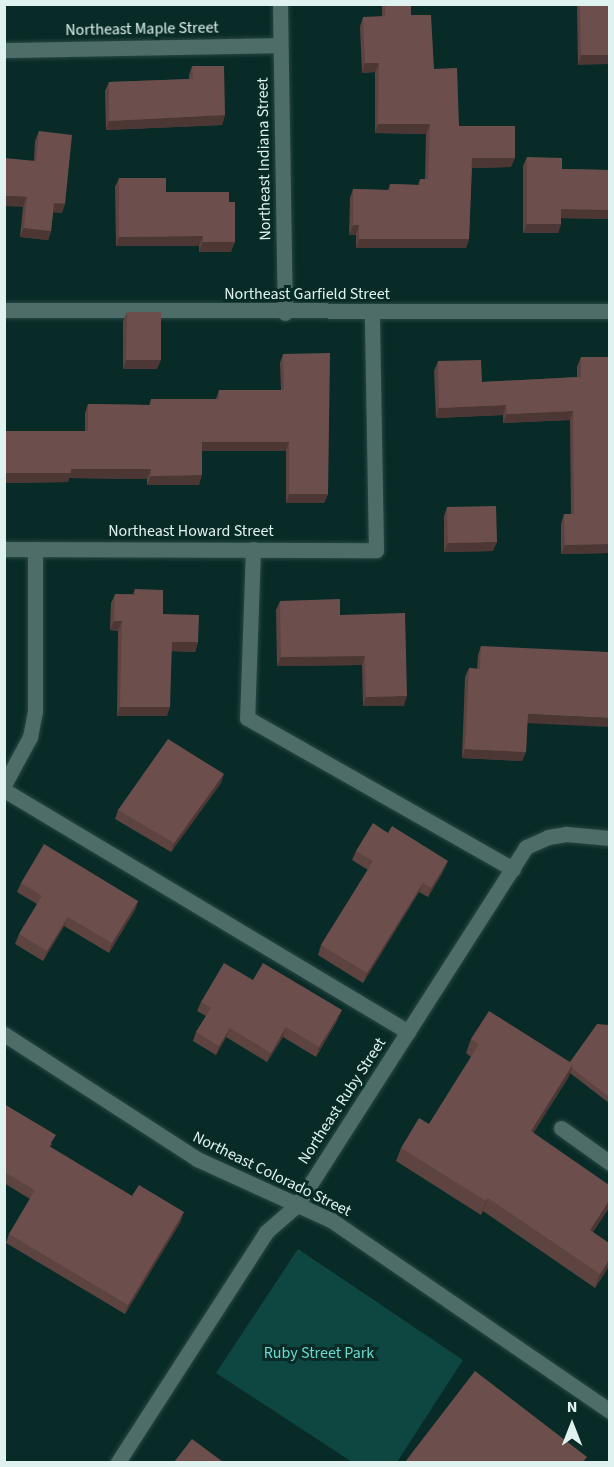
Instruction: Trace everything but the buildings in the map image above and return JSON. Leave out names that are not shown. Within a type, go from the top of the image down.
[{"type":"street","name":"Northeast Indiana Street","points":[[280,4],[285,313]]},
{"type":"street","name":"Northeast Maple Street","points":[[4,50],[280,45]]},
{"type":"street","name":"Northeast Garfield Street","points":[[4,310],[285,313],[609,311]]},
{"type":"street","name":"Northeast Howard Street","points":[[4,549],[376,550],[372,312]]},
{"type":"street","points":[[4,785],[30,737],[35,711],[35,549]]},
{"type":"street","points":[[253,549],[247,718],[513,869]]},
{"type":"street","points":[[4,790],[408,1032]]},
{"type":"street","name":"Northeast Ruby Street","points":[[118,1462],[266,1232],[297,1205],[526,847],[548,837],[566,834],[609,838]]},
{"type":"street","name":"Northeast Colorado Street","points":[[4,1034],[197,1159],[331,1220],[609,1411]]},
{"type":"street","points":[[561,1128],[609,1163]]},
{"type":"green space","name":"Ruby Street Park","points":[[298,1249],[463,1360],[397,1462],[352,1462],[216,1373]]}]
